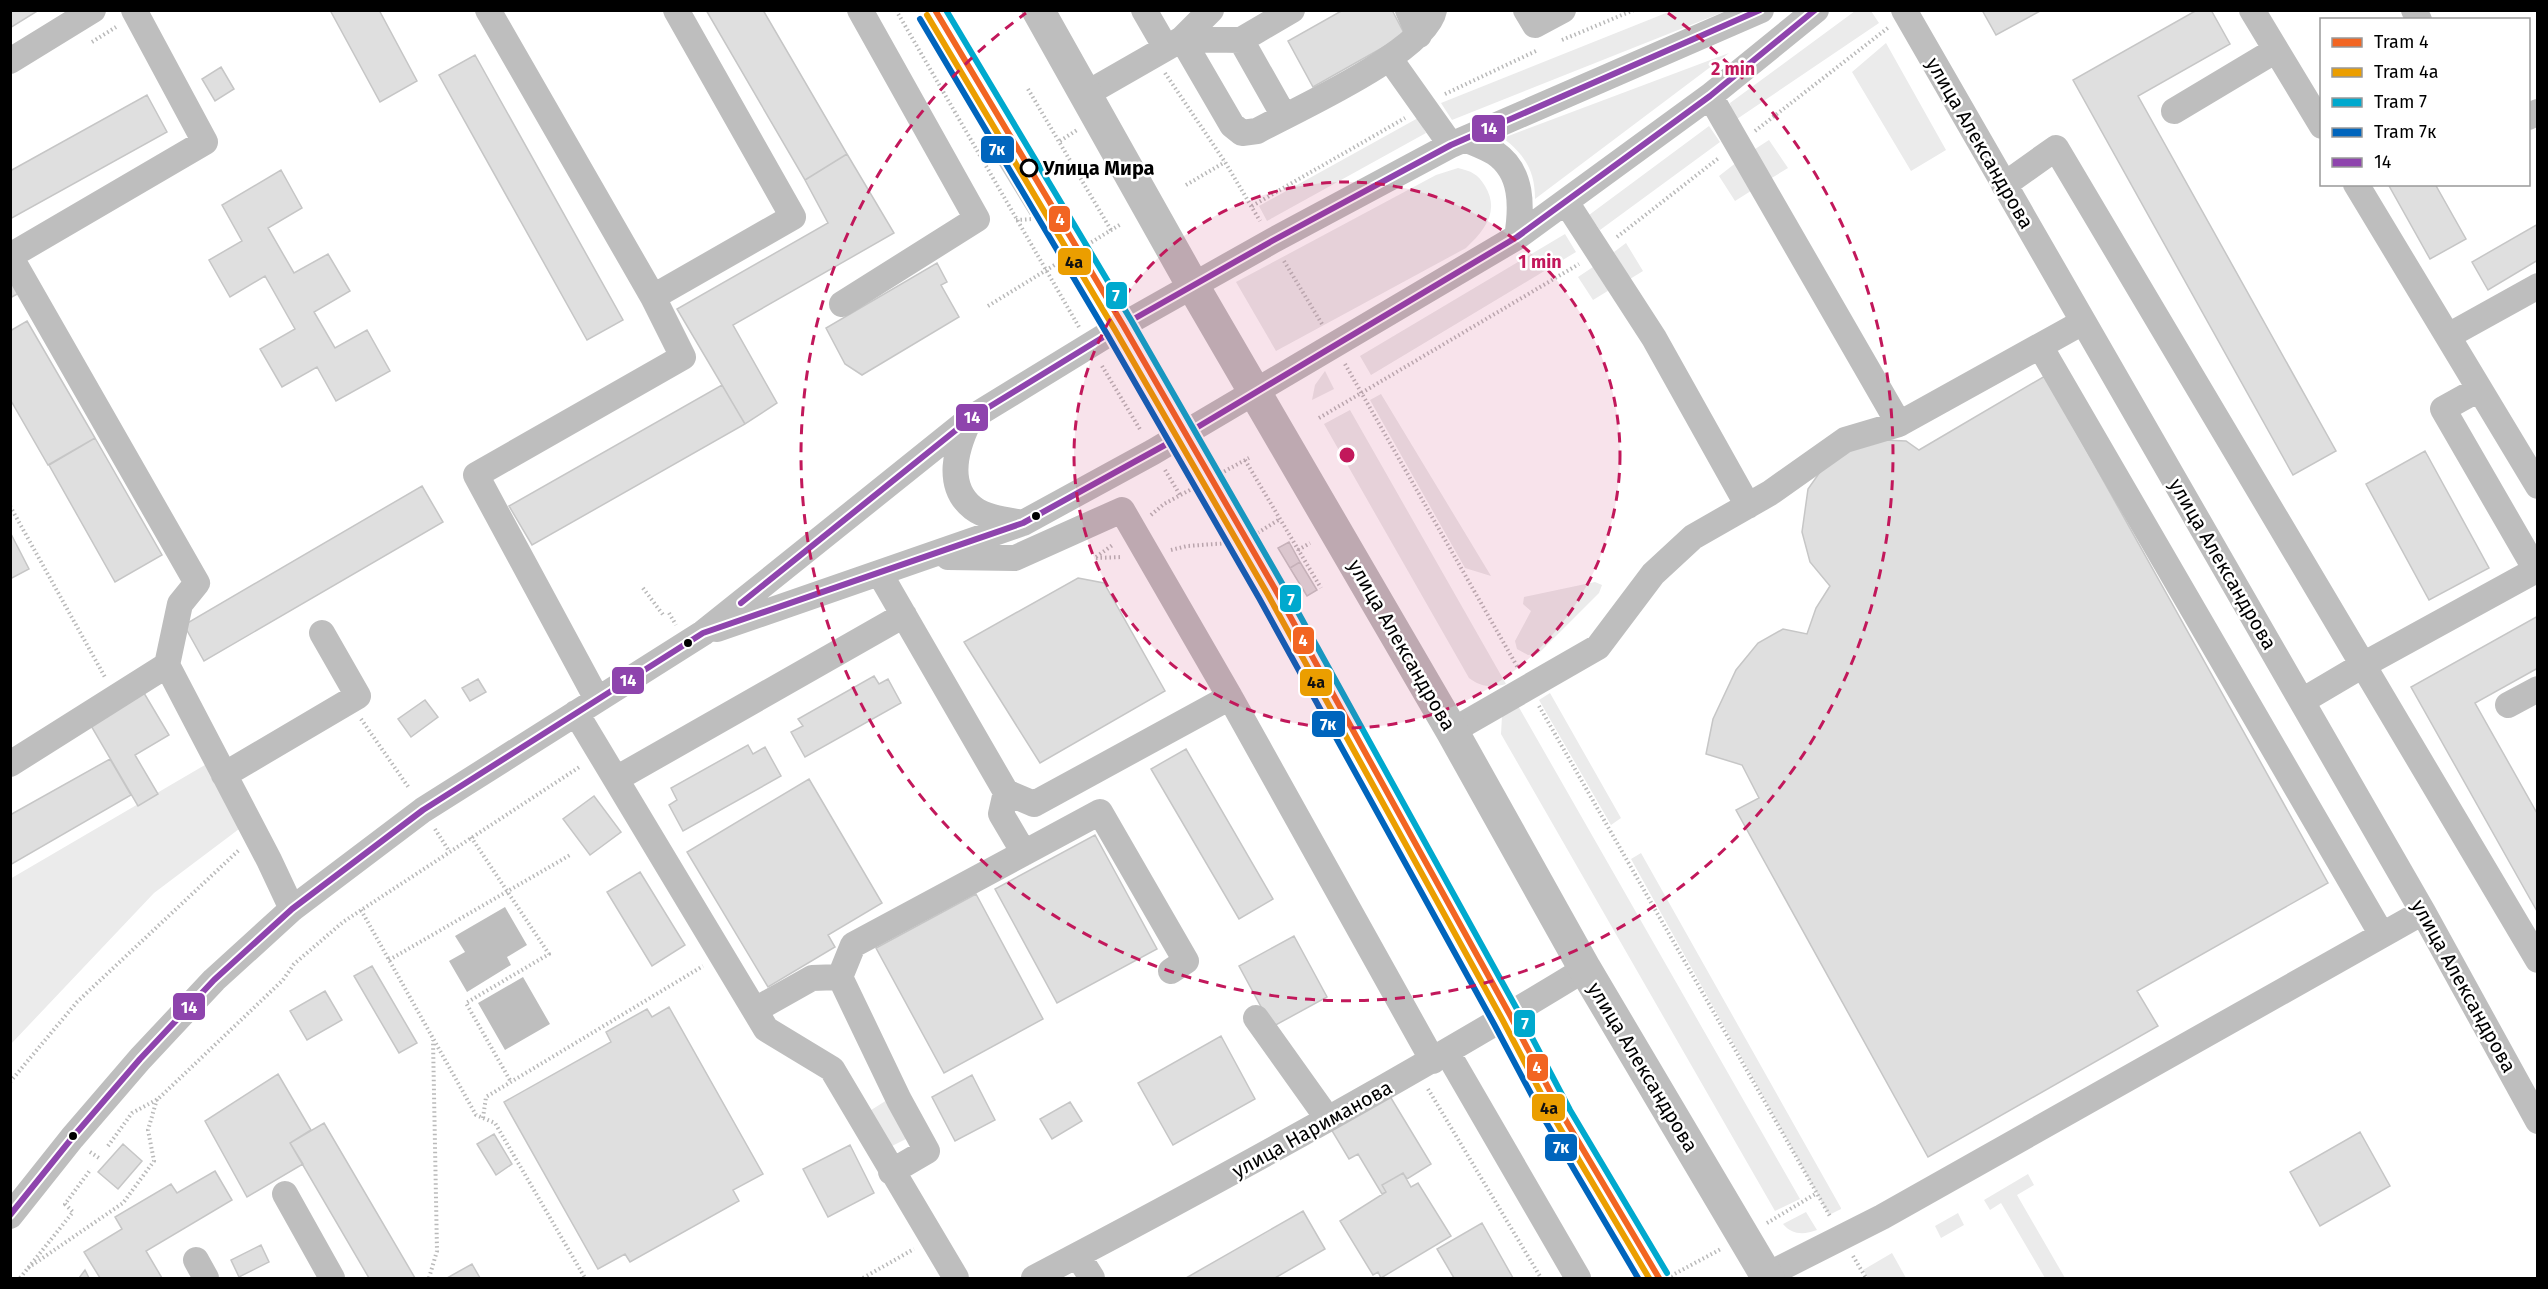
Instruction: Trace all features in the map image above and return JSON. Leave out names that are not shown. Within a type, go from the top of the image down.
[{"type":"main road","name":"улица Александрова","points":[[1038,10],[1193,286],[1452,731],[1585,969],[1768,1277]]},
{"type":"street","points":[[10,61],[93,10]]},
{"type":"street","points":[[134,10],[205,142],[10,256],[197,583],[180,604],[167,665],[292,909]]},
{"type":"street","points":[[488,10],[653,297],[683,357],[476,475],[597,699]]},
{"type":"street","points":[[653,297],[793,217],[676,10]]},
{"type":"street","points":[[842,304],[977,219],[860,10]]},
{"type":"street","points":[[1144,10],[1167,48],[1232,125],[1242,133],[1257,131],[1390,59],[1429,19],[1408,10]]},
{"type":"street","points":[[1526,10],[1535,25],[1563,10]]},
{"type":"street","points":[[10,1216],[72,1138],[140,1059],[214,980],[292,909],[423,810],[703,633],[971,418],[1123,325],[1458,142],[1761,10]]},
{"type":"street","points":[[703,633],[1023,523],[1196,428],[1517,237],[1710,96],[1815,10]]},
{"type":"street","points":[[2252,10],[2320,123]]},
{"type":"street","points":[[1167,48],[1240,40],[1292,11]]},
{"type":"street","name":"улица Александрова","points":[[1904,12],[2423,912],[2538,1121]]},
{"type":"street","points":[[1086,94],[1167,48],[1205,13]]},
{"type":"street","points":[[1240,40],[1284,116]]},
{"type":"street","points":[[2174,111],[2276,50]]},
{"type":"street","points":[[1390,59],[1458,142],[1495,153],[1514,172],[1522,207],[1517,237]]},
{"type":"street","points":[[1710,96],[1899,424]]},
{"type":"street","points":[[2004,185],[2056,148],[2538,960]]},
{"type":"street","points":[[2357,186],[2538,486]]},
{"type":"street","points":[[1566,202],[1654,338],[1748,507]]},
{"type":"street","points":[[2448,336],[2538,286]]},
{"type":"street","points":[[1452,731],[1598,647],[1653,574],[1694,537],[1748,507],[1845,440],[1899,424],[2083,322]]},
{"type":"street","points":[[2040,346],[2382,935]]},
{"type":"street","points":[[2302,701],[2537,569],[2443,409],[2480,389]]},
{"type":"street","points":[[971,418],[960,440],[954,466],[961,495],[974,508],[996,517],[1023,523]]},
{"type":"street","points":[[930,556],[1015,558],[1122,510],[1230,697],[1432,1061],[1578,1278]]},
{"type":"street","points":[[880,574],[1006,792],[1034,804],[1230,697]]},
{"type":"street","points":[[616,779],[904,615]]},
{"type":"street","points":[[224,775],[358,696],[322,633]]},
{"type":"street","points":[[10,764],[167,665]]},
{"type":"street","points":[[2508,705],[2538,689]]},
{"type":"street","points":[[576,713],[766,1029],[832,1069],[891,1172],[956,1278]]},
{"type":"street","points":[[1006,792],[1001,814],[1024,853]]},
{"type":"street","points":[[891,1172],[927,1151],[899,1100],[840,977],[853,945],[1100,812],[1186,961],[1171,970]]},
{"type":"street","points":[[1768,1277],[1896,1208],[2423,912]]},
{"type":"street","name":"улица Нариманова","points":[[1034,1278],[1185,1200],[1432,1061],[1585,969]]},
{"type":"street","points":[[755,1010],[812,978],[840,977]]},
{"type":"street","points":[[1257,1018],[1328,1119]]},
{"type":"street","points":[[285,1194],[332,1278]]},
{"type":"street","points":[[1078,1256],[1092,1278]]},
{"type":"path","points":[[896,10],[1080,329]]},
{"type":"path","points":[[1319,417],[1598,253],[1904,12]]},
{"type":"path","points":[[1167,48],[1225,162],[1262,224]]},
{"type":"path","points":[[1028,89],[1111,230]]},
{"type":"path","points":[[1186,186],[1225,162]]},
{"type":"path","points":[[1016,220],[1033,219],[1045,211],[1071,255]]},
{"type":"path","points":[[988,306],[1121,224]]},
{"type":"path","points":[[1281,256],[1324,328]]},
{"type":"path","points":[[1099,360],[1143,435]]},
{"type":"path","points":[[1342,360],[1866,1278]]},
{"type":"path","points":[[1280,519],[1243,542],[1187,546],[1149,555],[1096,558],[1164,504],[1247,459],[1321,588]]},
{"type":"path","points":[[1161,464],[1180,495]]},
{"type":"path","points":[[10,506],[116,697]]},
{"type":"path","points":[[643,588],[664,616]]},
{"type":"path","points":[[347,702],[409,788]]},
{"type":"path","points":[[108,1146],[132,1113],[158,1099],[283,980],[294,964],[361,910],[600,753]]},
{"type":"path","points":[[434,826],[449,851]]},
{"type":"path","points":[[10,1082],[77,1002],[255,834]]},
{"type":"path","points":[[471,837],[549,954],[466,1004],[511,1082]]},
{"type":"path","points":[[389,960],[570,855]]},
{"type":"path","points":[[361,910],[476,1115],[495,1123],[585,1278]]},
{"type":"path","points":[[483,1118],[486,1097],[721,955]]},
{"type":"path","points":[[429,1278],[437,1251],[433,1039]]},
{"type":"path","points":[[1432,1061],[1541,1278]]},
{"type":"path","points":[[28,1268],[123,1203],[154,1161],[148,1130],[158,1099]]},
{"type":"path","points":[[20,1278],[73,1212],[65,1204],[91,1169]]},
{"type":"path","points":[[863,1278],[932,1239]]},
{"type":"shaded area","points":[[1671,11],[1726,11],[1452,120],[1441,103]]},
{"type":"shaded area","points":[[1855,11],[1871,11],[1879,23],[1734,121],[1730,103]]},
{"type":"shaded area","points":[[1886,43],[1946,150],[1911,171],[1852,72]]},
{"type":"shaded area","points":[[1729,53],[1535,199],[1533,180],[1527,164],[1523,157],[1503,138]]},
{"type":"shaded area","points":[[1418,118],[1426,133],[1267,221],[1259,206]]},
{"type":"shaded area","points":[[1709,126],[1720,142],[1600,230],[1589,215]]},
{"type":"shaded area","points":[[1769,140],[1788,168],[1770,179],[1752,151]]},
{"type":"shaded area","points":[[1737,162],[1754,189],[1735,201],[1719,176]]},
{"type":"shaded area","points":[[1458,168],[1480,179],[1491,204],[1488,220],[1473,241],[1466,248],[1276,351],[1236,282],[1436,175]]},
{"type":"shaded area","points":[[1565,234],[1576,252],[1371,375],[1360,356]]},
{"type":"shaded area","points":[[1626,243],[1643,271],[1630,279],[1614,252]]},
{"type":"shaded area","points":[[1596,265],[1611,289],[1593,300],[1578,277]]},
{"type":"shaded area","points":[[1325,371],[1334,389],[1312,400],[1315,385]]},
{"type":"shaded area","points":[[1381,394],[1491,576],[1465,568],[1370,400]]},
{"type":"shaded area","points":[[1350,410],[1506,684],[1487,686],[1469,678],[1324,424]]},
{"type":"shaded area","points":[[1595,582],[1602,585],[1599,593],[1539,653],[1528,655],[1517,649],[1515,641],[1531,611],[1523,604],[1524,597]]},
{"type":"shaded area","points":[[1550,693],[1621,818],[1611,825],[1539,700]]},
{"type":"shaded area","points":[[1517,704],[1800,1199],[1775,1211],[1501,734],[1502,716]]},
{"type":"shaded area","points":[[210,762],[247,823],[154,893],[11,1044],[10,879]]},
{"type":"shaded area","points":[[1641,853],[1841,1209],[1829,1215],[1631,859]]},
{"type":"shaded area","points":[[505,907],[527,945],[507,957],[511,965],[467,992],[449,961],[465,952],[455,936]]},
{"type":"shaded area","points":[[523,977],[550,1024],[505,1050],[478,1003]]},
{"type":"shaded area","points":[[887,1100],[908,1138],[888,1148],[868,1112]]},
{"type":"shaded area","points":[[2028,1174],[2034,1185],[2017,1195],[2065,1278],[2045,1278],[2001,1203],[1990,1210],[1984,1200]]},
{"type":"shaded area","points":[[1806,1212],[1817,1230],[1798,1233],[1783,1224]]},
{"type":"shaded area","points":[[1958,1213],[1964,1225],[1941,1238],[1935,1226]]},
{"type":"shaded area","points":[[1892,1253],[1906,1278],[1868,1278],[1863,1270]]},
{"type":"building","points":[[10,10],[39,10],[10,28]]},
{"type":"building","points":[[330,10],[379,10],[417,81],[380,102]]},
{"type":"building","points":[[706,10],[763,10],[847,154],[805,180]]},
{"type":"building","points":[[1343,10],[1392,10],[1405,35],[1313,87],[1288,41]]},
{"type":"building","points":[[1982,10],[2042,10],[1996,35]]},
{"type":"building","points":[[2197,10],[2211,10],[2230,44],[2138,96],[2336,451],[2293,475],[2073,80]]},
{"type":"building","points":[[475,55],[623,320],[587,340],[439,75]]},
{"type":"building","points":[[221,67],[234,89],[215,101],[202,79]]},
{"type":"building","points":[[147,95],[167,132],[10,219],[10,171]]},
{"type":"building","points":[[997,137],[1010,158],[1000,165],[986,144]]},
{"type":"building","points":[[847,154],[894,233],[733,325],[777,403],[745,424],[677,309],[828,223],[805,180]]},
{"type":"building","points":[[1010,158],[1040,207],[1030,214],[1000,165]]},
{"type":"building","points":[[281,170],[302,208],[268,228],[294,273],[328,254],[350,291],[314,312],[335,348],[367,330],[390,371],[336,401],[317,367],[282,387],[260,349],[295,329],[265,276],[230,297],[209,260],[242,241],[222,205]]},
{"type":"building","points":[[2389,186],[2436,186],[2466,239],[2430,259]]},
{"type":"building","points":[[2538,224],[2538,260],[2488,290],[2472,262]]},
{"type":"building","points":[[937,263],[947,282],[941,285],[959,317],[862,375],[845,364],[826,328]]},
{"type":"building","points":[[10,270],[23,291],[10,298]]},
{"type":"building","points":[[27,321],[95,438],[48,465],[10,399],[10,331]]},
{"type":"building","points":[[2045,376],[2328,883],[2137,991],[2158,1026],[1928,1157],[1736,810],[1759,798],[1742,765],[1706,754],[1713,719],[1736,670],[1758,643],[1783,629],[1807,634],[1816,608],[1830,586],[1810,562],[1802,532],[1808,489],[1827,462],[1856,445],[1884,440],[1906,441],[1919,450]]},
{"type":"building","points":[[722,385],[745,424],[532,545],[509,506]]},
{"type":"building","points":[[95,438],[162,555],[115,582],[49,465]]},
{"type":"building","points":[[2425,451],[2489,568],[2429,600],[2366,484]]},
{"type":"building","points":[[422,486],[443,522],[204,661],[184,625]]},
{"type":"building","points":[[10,532],[29,569],[10,579]]},
{"type":"building","points":[[1289,542],[1300,562],[1290,568],[1278,548]]},
{"type":"building","points":[[1300,562],[1317,590],[1307,596],[1290,568]]},
{"type":"building","points":[[1078,578],[1104,583],[1165,691],[1040,763],[964,642]]},
{"type":"building","points":[[2538,616],[2538,668],[2475,703],[2538,815],[2538,913],[2411,687]]},
{"type":"building","points":[[874,676],[879,684],[888,679],[901,703],[805,757],[791,732],[803,726],[798,719]]},
{"type":"building","points":[[478,679],[486,692],[470,701],[462,688]]},
{"type":"building","points":[[144,693],[169,735],[135,755],[158,794],[138,806],[90,724]]},
{"type":"building","points":[[425,700],[438,717],[411,737],[398,719]]},
{"type":"building","points":[[748,745],[753,754],[765,747],[781,776],[683,831],[669,805],[677,800],[671,788]]},
{"type":"building","points":[[1186,749],[1273,899],[1239,919],[1151,769]]},
{"type":"building","points":[[110,759],[131,795],[10,865],[10,815]]},
{"type":"building","points":[[809,779],[882,903],[828,935],[835,947],[768,987],[687,852]]},
{"type":"building","points":[[594,796],[621,832],[590,855],[563,819]]},
{"type":"building","points":[[1095,835],[1157,949],[1057,1003],[995,889]]},
{"type":"building","points":[[640,872],[685,945],[652,966],[607,892]]},
{"type":"building","points":[[976,894],[1043,1019],[944,1073],[876,948]]},
{"type":"building","points":[[1294,936],[1327,997],[1272,1027],[1239,966]]},
{"type":"building","points":[[372,966],[417,1043],[399,1053],[354,976]]},
{"type":"building","points":[[325,991],[342,1020],[307,1040],[290,1011]]},
{"type":"building","points":[[669,1007],[763,1174],[733,1190],[739,1201],[630,1262],[625,1254],[598,1269],[504,1102],[611,1042],[606,1032],[647,1009],[652,1017]]},
{"type":"building","points":[[1221,1036],[1255,1099],[1173,1145],[1138,1083]]},
{"type":"building","points":[[278,1074],[311,1130],[290,1143],[303,1164],[247,1197],[205,1121]]},
{"type":"building","points":[[972,1075],[995,1120],[955,1141],[932,1097]]},
{"type":"building","points":[[1388,1093],[1431,1164],[1407,1179],[1403,1173],[1382,1185],[1386,1192],[1382,1194],[1358,1154],[1349,1159],[1331,1129]]},
{"type":"building","points":[[1070,1102],[1082,1121],[1052,1139],[1040,1119]]},
{"type":"building","points":[[324,1123],[415,1278],[369,1278],[290,1143]]},
{"type":"building","points":[[2360,1132],[2390,1186],[2320,1226],[2290,1172]]},
{"type":"building","points":[[494,1134],[512,1164],[496,1175],[477,1144]]},
{"type":"building","points":[[123,1144],[142,1161],[118,1189],[98,1172]]},
{"type":"building","points":[[850,1145],[874,1193],[828,1217],[803,1169]]},
{"type":"building","points":[[215,1171],[232,1200],[146,1251],[162,1278],[100,1278],[84,1252],[122,1229],[115,1217],[171,1184],[177,1193]]},
{"type":"building","points":[[1403,1173],[1411,1187],[1418,1183],[1451,1236],[1381,1278],[1378,1272],[1373,1275],[1340,1221],[1386,1192],[1382,1185]]},
{"type":"building","points":[[1303,1211],[1325,1249],[1275,1278],[1186,1278]]},
{"type":"building","points":[[1482,1223],[1513,1278],[1454,1278],[1437,1249]]},
{"type":"building","points":[[261,1245],[269,1262],[239,1277],[231,1260]]},
{"type":"building","points":[[472,1264],[480,1278],[447,1278]]},
{"type":"building","points":[[85,1270],[89,1278],[79,1278]]},
{"type":"tram line","name":"4","points":[[935,10],[1123,325],[1275,589],[1510,1015],[1562,1114],[1659,1278]]},
{"type":"tram line","name":"7","points":[[946,10],[1131,320],[1283,585],[1518,1011],[1570,1110],[1667,1273]]},
{"type":"tram line","name":"4а","points":[[927,15],[1115,330],[1267,593],[1502,1019],[1554,1118],[1649,1278]]},
{"type":"tram line","name":"7к","points":[[920,19],[1107,334],[1259,598],[1546,1122],[1638,1278]]},
{"type":"transit line","name":"14","points":[[741,603],[971,418],[1123,325],[1272,241],[1451,145],[1760,10]]},
{"type":"transit line","name":"14","points":[[10,1215],[140,1059],[214,980],[292,909],[423,810],[703,633],[1023,523],[1196,428],[1517,237],[1710,96],[1815,10]]},
{"type":"place","name":"Улица Мира","points":[[1029,168]]}]
